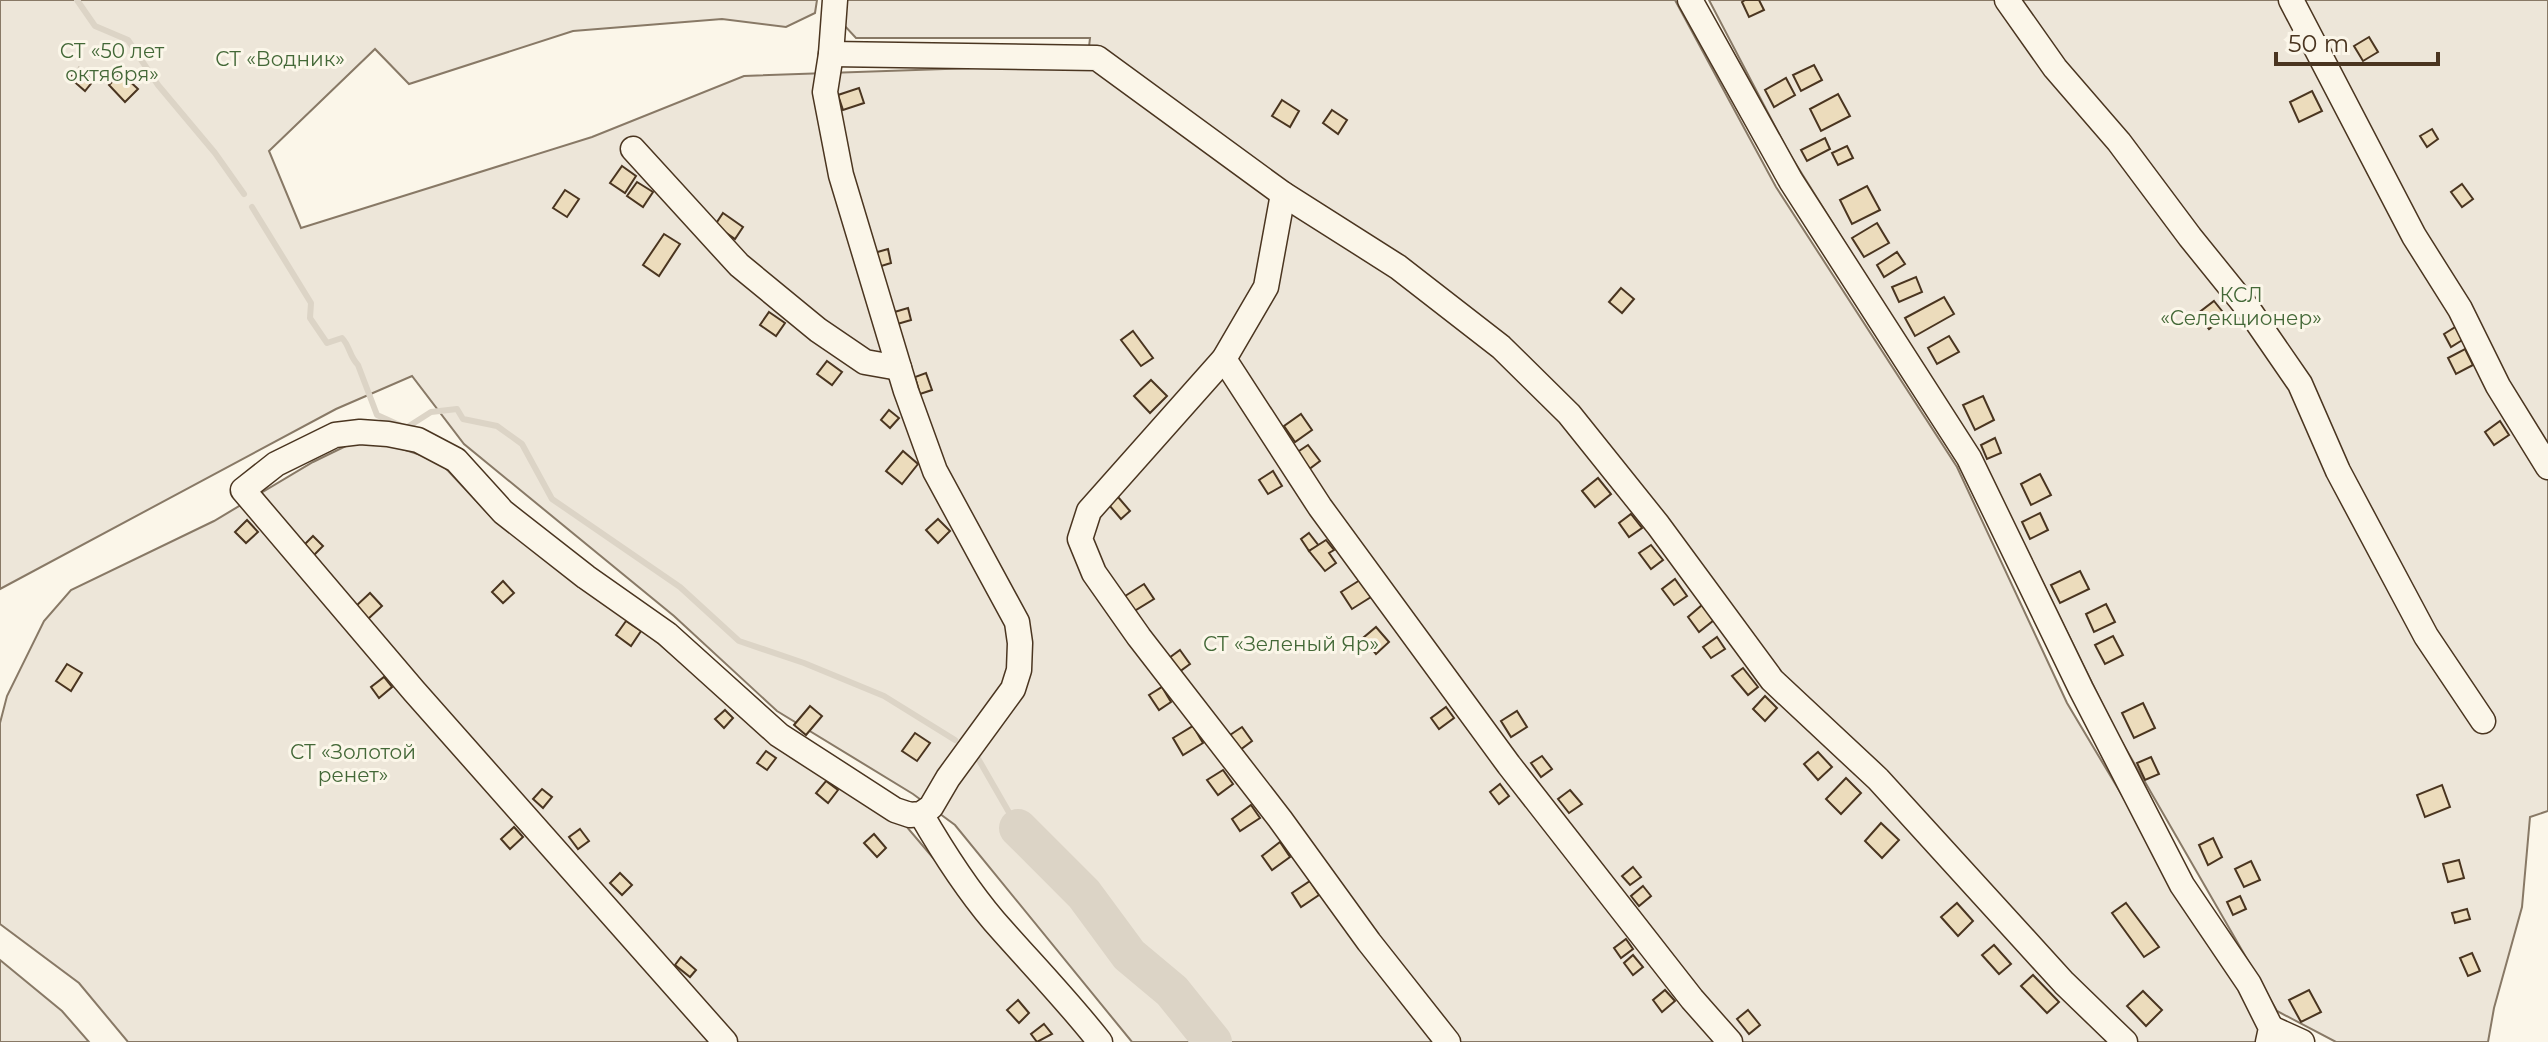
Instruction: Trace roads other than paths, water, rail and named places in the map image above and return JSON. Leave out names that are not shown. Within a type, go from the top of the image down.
[{"type":"street","points":[[725,1042],[414,691],[243,490],[276,464],[335,435],[360,432],[418,440],[456,460],[503,512],[586,577],[667,634],[779,735],[895,810],[910,815],[921,814],[931,807],[948,778],[1013,689],[1019,670],[1020,643],[1017,622],[935,471],[899,368],[841,175],[825,92],[835,0]]},
{"type":"street","points":[[1690,0],[1791,181],[1969,458],[2081,689],[2182,885],[2249,984],[2270,1035],[2302,1042]]},
{"type":"street","points":[[2007,0],[2055,68],[2119,142],[2249,310],[2300,384],[2338,471],[2426,636],[2483,721]]},
{"type":"street","points":[[2291,0],[2414,236],[2460,309],[2498,386],[2548,467]]},
{"type":"street","points":[[831,54],[1097,58],[1283,194],[1398,267],[1501,347],[1569,414],[1658,525],[1772,680],[1878,779],[2064,983],[2125,1042]]},
{"type":"street","points":[[633,149],[739,265],[818,330],[865,362],[899,368]]},
{"type":"street","points":[[1283,194],[1266,287],[1224,359],[1089,511],[1080,539],[1094,573],[1139,637],[1448,1042]]},
{"type":"street","points":[[1224,359],[1320,507],[1509,765],[1692,999],[1730,1042]]},
{"type":"street","points":[[921,814],[973,895],[1100,1042]]},
{"type":"waterway","points":[[77,0],[95,26],[128,40],[158,85],[215,153],[244,194]]},
{"type":"waterway","points":[[252,207],[311,303],[310,318],[327,343],[342,338],[347,344],[377,415],[406,428],[431,412],[457,409],[463,419],[497,426],[522,444],[552,499],[680,587],[739,641],[804,663],[884,696],[955,740]]},
{"type":"waterway","points":[[976,755],[1018,828]]},
{"type":"waterway","points":[[1018,828],[1084,894],[1129,955],[1172,991],[1213,1042]]},
{"type":"park label","name":"СТ «Водник»","points":[[280,59]]},
{"type":"park label","name":"СТ «50 лет октября»","points":[[112,62]]},
{"type":"park label","name":"КСЛ «Селекционер»","points":[[2241,306]]},
{"type":"park label","name":"СТ «Зеленый Яр»","points":[[1291,644]]},
{"type":"park label","name":"СТ «Золотой ренет»","points":[[353,764]]}]
